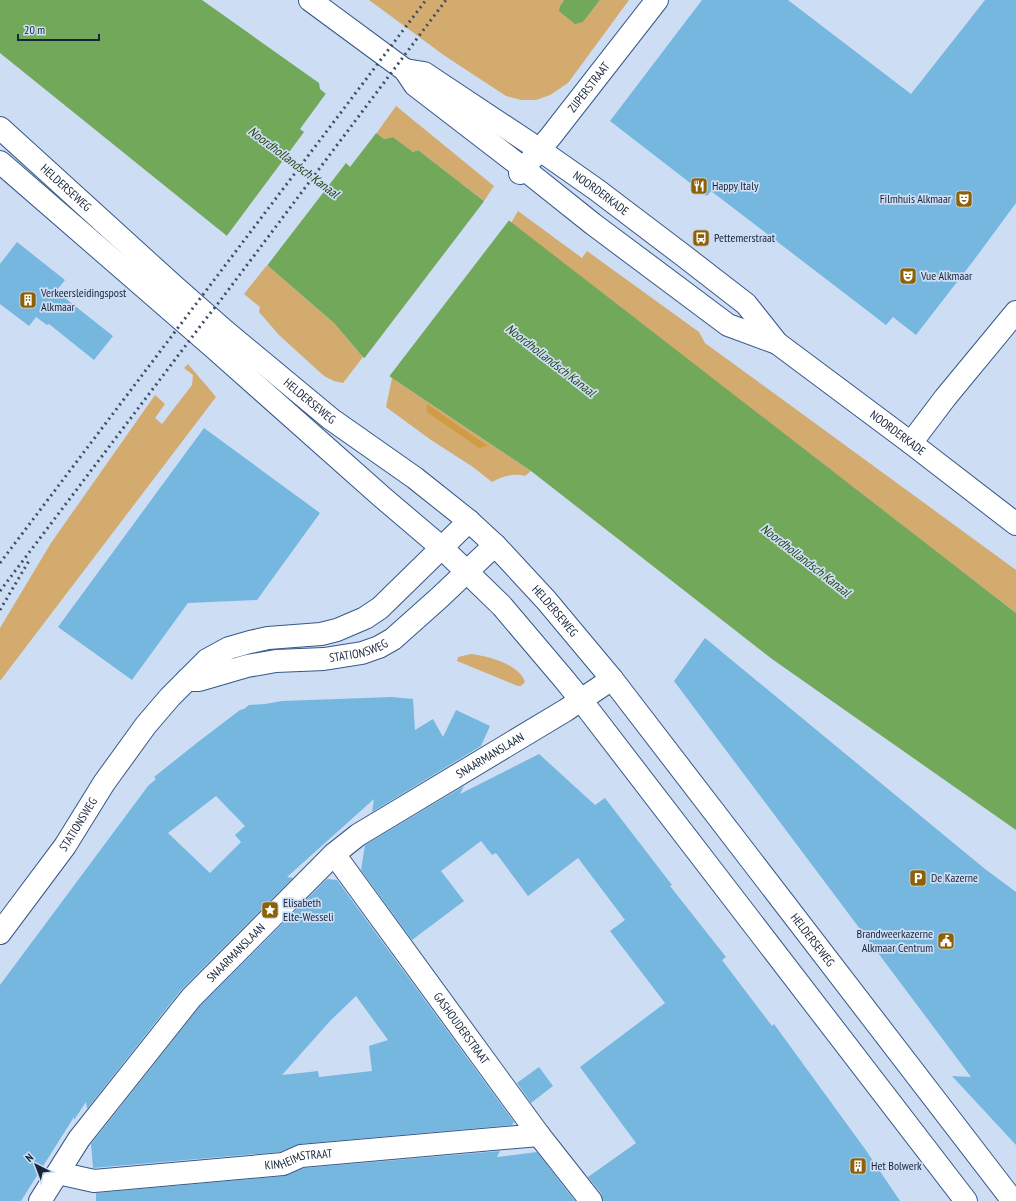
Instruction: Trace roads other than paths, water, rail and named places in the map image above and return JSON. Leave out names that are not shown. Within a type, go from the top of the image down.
[{"type":"main road","name":"NOORDERKADE","points":[[310,0],[405,70],[415,85],[522,171],[728,325],[777,343]]},
{"type":"main road","name":"ZIJPERSTRAAT","points":[[522,171],[657,0]]},
{"type":"main road","name":"NOORDERKADE","points":[[405,70],[424,72],[603,194],[746,304],[777,343],[1016,524]]},
{"type":"main road","name":"HELDERSEWEG","points":[[0,128],[225,331],[331,419],[415,478],[469,521],[546,600],[612,680],[1013,1201]]},
{"type":"main road","name":"HELDERSEWEG","points":[[0,162],[213,347],[382,498],[442,548],[468,572]]},
{"type":"main road","points":[[911,444],[946,398],[1016,312]]},
{"type":"main road","name":"STATIONSWEG","points":[[0,932],[65,846],[104,783],[137,738],[170,697],[207,660],[229,648],[268,638],[321,634],[337,630],[365,618],[380,608],[469,521]]},
{"type":"main road","name":"STATIONSWEG","points":[[187,680],[199,680],[247,666],[268,662],[324,659],[362,653],[379,647],[393,639],[495,546]]},
{"type":"main road","points":[[468,572],[502,606],[563,678],[573,705],[966,1201]]},
{"type":"main road","points":[[573,705],[612,680]]},
{"type":"main road","name":"SNAARMANSLAAN","points":[[40,1201],[79,1140],[191,998],[334,854],[358,835],[573,705]]},
{"type":"main road","name":"GASHOUDERSTRAAT","points":[[334,854],[539,1135],[591,1201]]},
{"type":"main road","name":"KINHEIMSTRAAT","points":[[58,1173],[94,1181],[283,1164],[301,1156],[539,1135]]},
{"type":"water","name":"Noordhollandsch Kanaal","points":[[0,0],[202,0],[319,83],[320,89],[333,100],[315,121],[354,150],[369,128],[384,139],[393,137],[413,152],[418,150],[1016,613],[1016,830],[772,659],[531,471],[363,357],[334,323],[267,265],[279,249],[240,219],[227,236],[0,53]]},
{"type":"water","points":[[564,0],[600,0],[583,22],[575,24],[559,11]]},
{"type":"railway","points":[[0,563],[426,0]]},
{"type":"railway","points":[[0,591],[446,0]]},
{"type":"railway","points":[[0,610],[30,559]]},
{"type":"place","name":"Happy Italy","points":[[699,186]]},
{"type":"place","name":"Filmhuis Alkmaar","points":[[964,199]]},
{"type":"place","name":"Pettemerstraat","points":[[701,238]]},
{"type":"place","name":"Vue Alkmaar","points":[[908,276]]},
{"type":"place","name":"Verkeersleidingspost Alkmaar","points":[[28,300]]},
{"type":"place","name":"De Kazerne","points":[[918,878]]},
{"type":"place","name":"Elisabeth Elte-Wesseli","points":[[270,910]]},
{"type":"place","name":"Brandweerkazerne Alkmaar Centrum","points":[[946,941]]},
{"type":"place","name":"Het Bolwerk","points":[[858,1166]]}]
